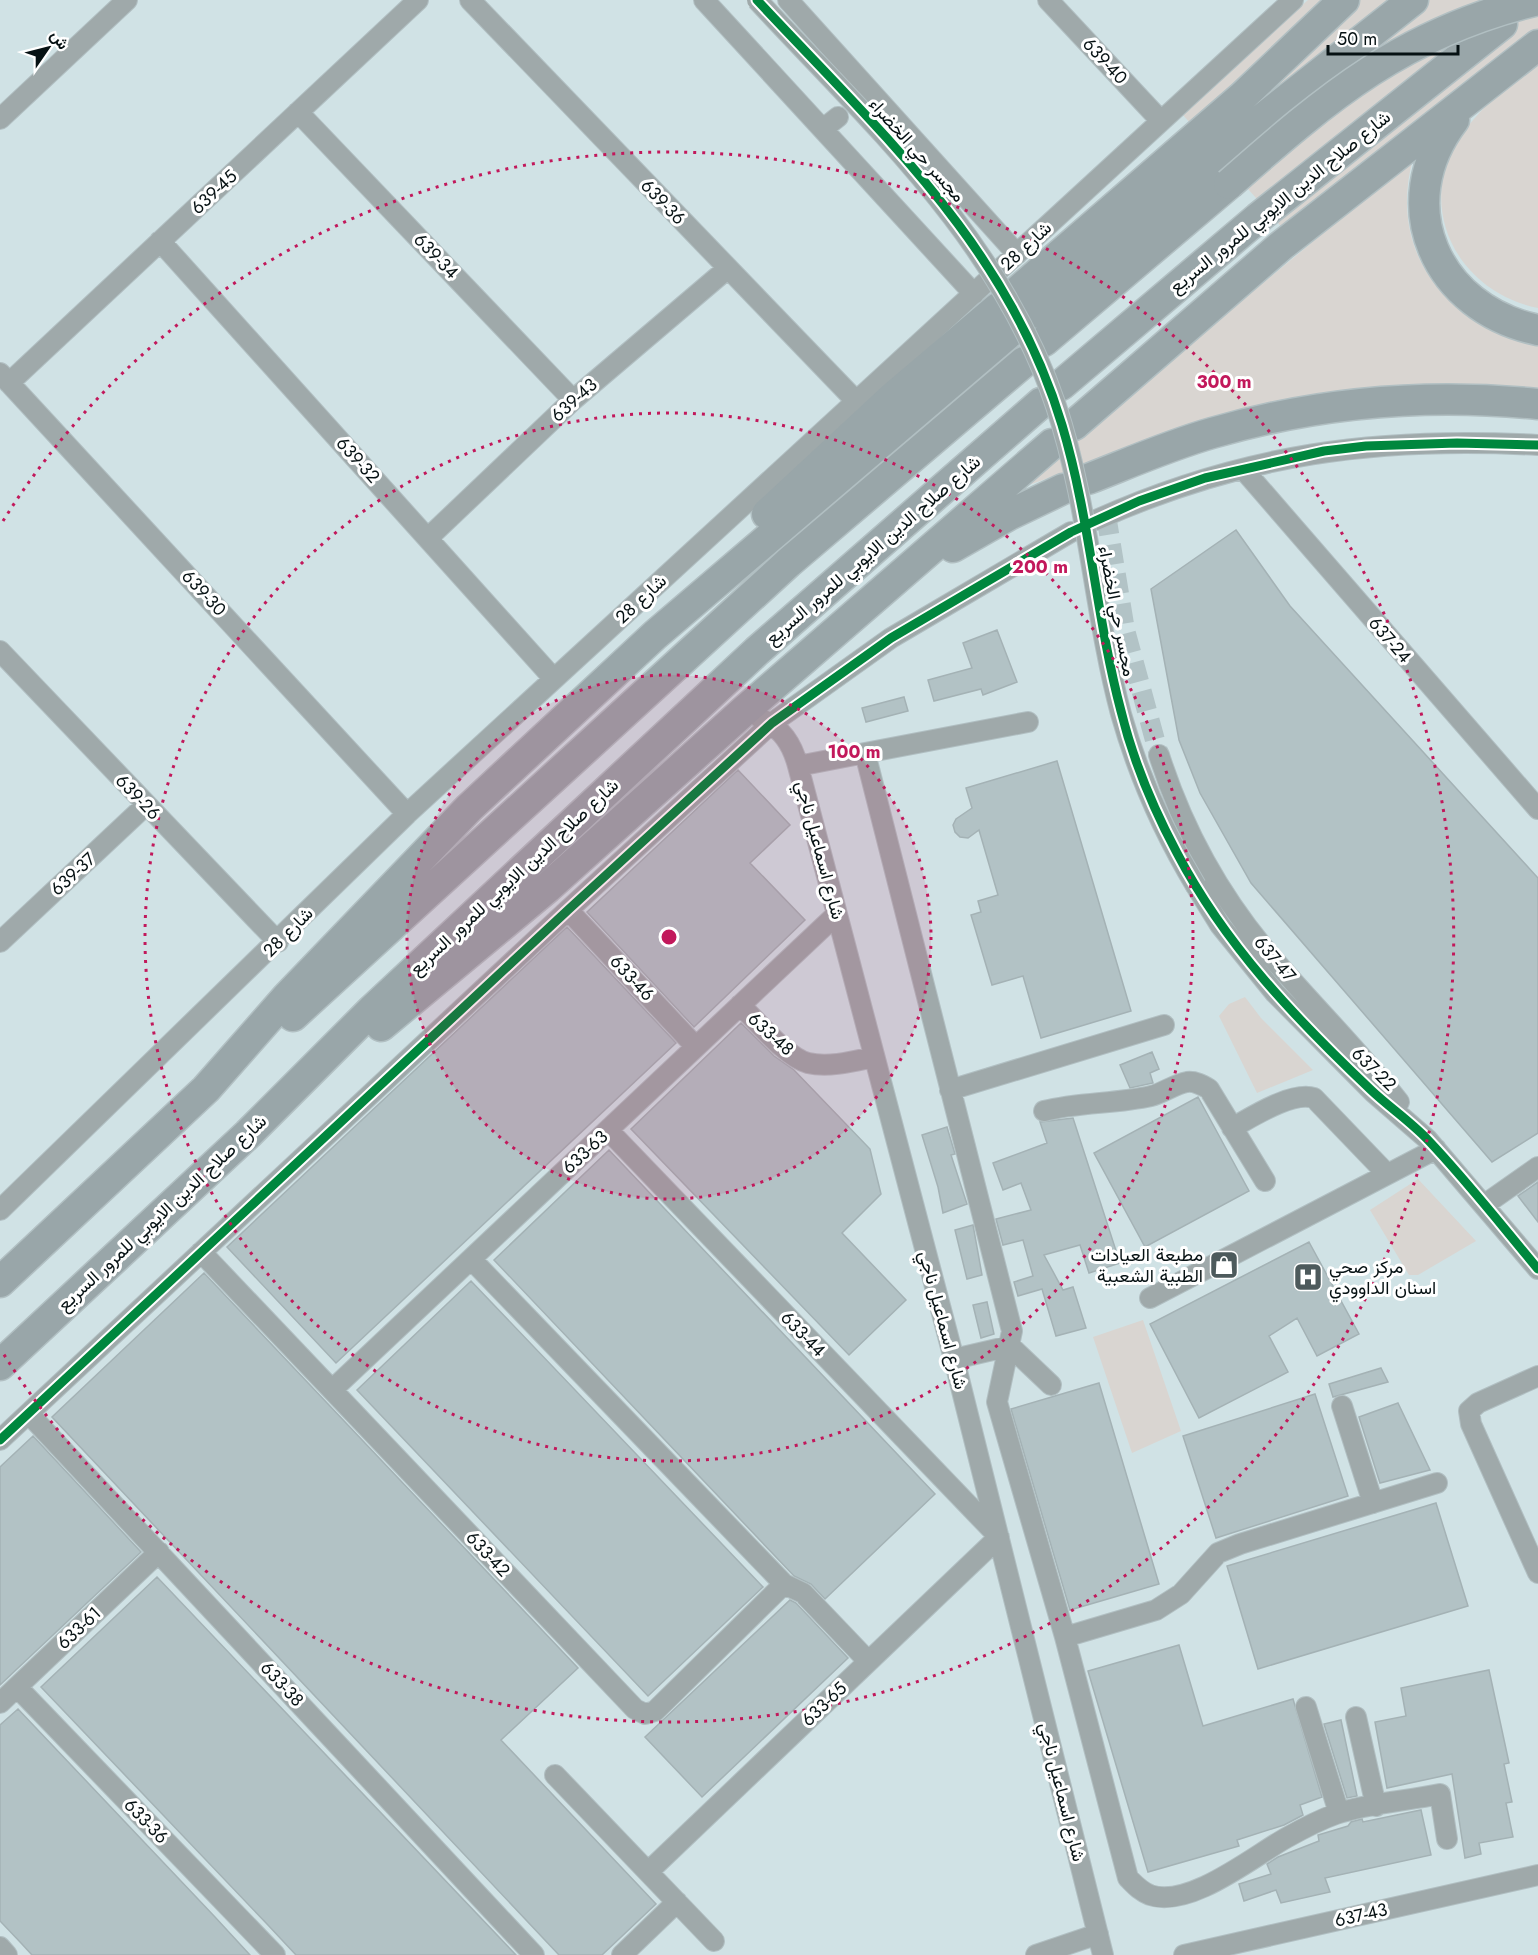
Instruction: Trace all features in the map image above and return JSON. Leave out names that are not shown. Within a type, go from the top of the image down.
[{"type":"highway","points":[[206,1089],[295,989],[469,808],[655,635],[771,511],[893,398],[1006,308],[1191,140],[1243,96],[1344,0]]},
{"type":"highway","points":[[0,1282],[206,1089],[377,941],[492,832],[788,563],[1034,352],[1220,174],[1413,0]]},
{"type":"highway","points":[[1006,308],[1220,174],[1374,67],[1443,31],[1504,8],[1538,0]]},
{"type":"highway","name":"شارع صلاح الدين الايوبي للمرور السريع","points":[[0,1365],[248,1134],[372,1010],[748,658],[1051,394],[1258,218],[1502,24]]},
{"type":"highway","points":[[1074,424],[1282,245],[1538,45]]},
{"type":"highway","points":[[1494,78],[1443,134],[1427,170],[1424,194],[1426,225],[1437,258],[1456,285],[1480,307],[1518,326],[1538,330]]},
{"type":"highway","points":[[873,599],[938,555],[1009,515],[1075,484],[1209,434],[1285,415],[1399,400],[1500,400],[1538,404]]},
{"type":"highway","points":[[248,1134],[547,888],[744,711],[1052,444]]},
{"type":"street","points":[[0,119],[127,0]]},
{"type":"street","name":"639-45","points":[[5,378],[160,241],[418,0]]},
{"type":"street","name":"639-36","points":[[470,0],[857,402]]},
{"type":"street","points":[[705,0],[823,129],[1006,308]]},
{"type":"street","name":"مجسر حي الخضراء","points":[[757,0],[947,207],[981,253],[1018,315],[1048,384],[1068,446],[1110,663],[1128,736],[1160,818],[1196,886]]},
{"type":"street","points":[[789,0],[865,94],[1017,254]]},
{"type":"street","name":"639-40","points":[[1048,0],[1161,121]]},
{"type":"street","name":"شارع 28","points":[[1,1208],[278,942],[407,814],[857,402],[1006,308],[1017,254],[1293,0]]},
{"type":"street","name":"639-34","points":[[298,112],[573,400]]},
{"type":"street","points":[[823,129],[838,117]]},
{"type":"street","name":"639-32","points":[[160,241],[554,679]]},
{"type":"street","name":"639-43","points":[[428,538],[573,400],[727,269]]},
{"type":"street","name":"639-30","points":[[5,378],[407,814]]},
{"type":"street","points":[[1096,520],[1170,489],[1243,469],[1324,451],[1366,446],[1457,443],[1538,445]]},
{"type":"street","name":"637-24","points":[[1243,469],[1538,809]]},
{"type":"street","points":[[0,1440],[568,910],[772,723],[891,638],[1071,532]]},
{"type":"street","name":"639-26","points":[[0,651],[278,942]]},
{"type":"street","name":"شارع اسماعيل ناجي","points":[[744,711],[772,723],[787,738],[798,766],[954,1359],[1103,1955]]},
{"type":"street","points":[[798,766],[1028,722]]},
{"type":"street","points":[[865,753],[1012,1331],[997,1402],[1065,1637],[1128,1878],[1139,1890],[1161,1897],[1202,1887],[1228,1875],[1285,1838],[1339,1813],[1440,1794],[1447,1839]]},
{"type":"street","name":"637-47","points":[[1159,755],[1178,806],[1203,857],[1262,946],[1359,1055],[1431,1144]]},
{"type":"street","name":"639-37","points":[[0,942],[146,805]]},
{"type":"street","name":"637-22","points":[[1196,886],[1220,925],[1275,993],[1374,1093],[1431,1144],[1538,1269]]},
{"type":"street","name":"633-46","points":[[568,910],[696,1047]]},
{"type":"street","name":"633-63","points":[[333,1389],[837,914]]},
{"type":"street","name":"633-48","points":[[740,1005],[791,1054],[808,1063],[843,1063],[874,1057]]},
{"type":"street","points":[[950,1090],[1164,1025]]},
{"type":"street","points":[[1044,1111],[1068,1105],[1142,1097],[1187,1082],[1198,1083],[1209,1089],[1265,1181]]},
{"type":"street","points":[[1232,1128],[1296,1097],[1314,1098],[1387,1174]]},
{"type":"street","name":"633-44","points":[[608,1130],[999,1537]]},
{"type":"street","points":[[1150,1298],[1387,1174],[1431,1144]]},
{"type":"street","points":[[1484,1205],[1538,1167]]},
{"type":"street","name":"633-42","points":[[201,1252],[635,1709],[645,1714],[655,1711],[784,1584]]},
{"type":"street","points":[[471,1259],[784,1584],[803,1593],[868,1661]]},
{"type":"street","points":[[954,1359],[1010,1346]]},
{"type":"street","points":[[1010,1346],[1051,1385]]},
{"type":"street","points":[[1538,1376],[1478,1403],[1469,1411],[1471,1424],[1533,1549],[1538,1573]]},
{"type":"street","points":[[1342,1406],[1373,1503]]},
{"type":"street","name":"633-38","points":[[29,1414],[534,1955]]},
{"type":"street","points":[[1065,1637],[1156,1610],[1181,1594],[1218,1553],[1437,1483]]},
{"type":"street","name":"633-65","points":[[648,1872],[999,1537]]},
{"type":"street","name":"633-61","points":[[0,1703],[159,1552]]},
{"type":"street","name":"633-36","points":[[17,1687],[275,1955]]},
{"type":"street","points":[[1306,1707],[1339,1813]]},
{"type":"street","points":[[1356,1717],[1376,1806]]},
{"type":"street","points":[[555,1775],[714,1941]]},
{"type":"street","name":"637-43","points":[[1184,1955],[1538,1875]]},
{"type":"street","points":[[622,1955],[677,1902]]},
{"type":"street","points":[[1036,1955],[1098,1934]]},
{"type":"street","points":[[0,1947],[7,1955]]},
{"type":"shaded area","points":[[1308,0],[1538,0],[1538,308],[1513,300],[1491,288],[1472,272],[1457,253],[1447,231],[1442,207],[1442,182],[1449,156],[1474,118],[1493,98],[1300,248],[1183,115]]},
{"type":"shaded area","points":[[1413,159],[1408,187],[1407,213],[1412,239],[1421,262],[1434,283],[1473,319],[1503,334],[1538,344],[1538,392],[1191,426],[1010,492]]},
{"type":"shaded area","points":[[1245,997],[1261,1018],[1313,1070],[1257,1093],[1219,1016],[1229,1004]]},
{"type":"shaded area","points":[[1418,1179],[1476,1241],[1418,1275],[1409,1275],[1370,1210]]},
{"type":"shaded area","points":[[1143,1320],[1181,1431],[1132,1453],[1093,1337]]},
{"type":"building","points":[[1236,530],[1290,606],[1538,878],[1538,1133],[1492,1162],[1251,883],[1200,793],[1179,740],[1151,589]]},
{"type":"building","points":[[997,630],[1017,682],[983,695],[981,689],[934,701],[928,680],[972,668],[963,643]]},
{"type":"building","points":[[904,697],[908,711],[866,722],[862,708]]},
{"type":"building","points":[[1057,761],[1131,1011],[1041,1038],[1023,976],[992,985],[971,915],[981,912],[978,901],[998,895],[979,830],[968,838],[960,837],[953,825],[956,819],[972,808],[966,788]]},
{"type":"building","points":[[738,770],[790,825],[750,863],[805,920],[694,1027],[587,912]]},
{"type":"building","points":[[567,927],[676,1043],[336,1363],[227,1247]]},
{"type":"building","points":[[741,1023],[774,1056],[794,1070],[870,1149],[881,1194],[842,1233],[906,1300],[849,1355],[631,1129]]},
{"type":"building","points":[[1152,1052],[1159,1069],[1150,1073],[1153,1083],[1130,1088],[1120,1065]]},
{"type":"building","points":[[1198,1097],[1249,1191],[1145,1247],[1094,1153]]},
{"type":"building","points":[[1073,1118],[1120,1263],[1089,1273],[1080,1245],[1044,1255],[1063,1290],[1073,1287],[1086,1328],[1056,1336],[1042,1289],[1018,1296],[1014,1282],[1033,1276],[1023,1240],[1003,1245],[996,1219],[1031,1210],[1021,1183],[1003,1190],[993,1163],[1047,1143],[1040,1122]]},
{"type":"building","points":[[947,1127],[955,1154],[951,1155],[967,1204],[943,1213],[938,1187],[922,1135]]},
{"type":"building","points":[[609,1150],[935,1494],[825,1599],[811,1584],[794,1576],[494,1260]]},
{"type":"building","points":[[1538,1182],[1538,1222],[1518,1196]]},
{"type":"building","points":[[973,1225],[982,1275],[967,1279],[955,1230]]},
{"type":"building","points":[[1309,1242],[1359,1334],[1317,1356],[1297,1318],[1269,1336],[1288,1372],[1199,1418],[1150,1324]]},
{"type":"building","points":[[204,1273],[578,1668],[501,1740],[656,1904],[602,1955],[559,1955],[52,1417]]},
{"type":"building","points":[[471,1281],[763,1587],[648,1696],[357,1390]]},
{"type":"building","points":[[987,1302],[994,1334],[981,1338],[973,1305]]},
{"type":"building","points":[[1381,1368],[1388,1382],[1333,1397],[1329,1384]]},
{"type":"building","points":[[1099,1383],[1159,1584],[1070,1610],[1011,1409]]},
{"type":"building","points":[[1315,1394],[1348,1496],[1216,1538],[1183,1436]]},
{"type":"building","points":[[1398,1403],[1430,1470],[1380,1483],[1359,1417]]},
{"type":"building","points":[[33,1436],[141,1552],[0,1685],[0,1467]]},
{"type":"building","points":[[1436,1503],[1468,1606],[1258,1669],[1227,1566]]},
{"type":"building","points":[[157,1577],[516,1955],[296,1955],[41,1687]]},
{"type":"building","points":[[790,1600],[796,1603],[848,1658],[702,1797],[645,1737]]},
{"type":"building","points":[[1179,1645],[1203,1726],[1293,1699],[1322,1797],[1300,1805],[1303,1815],[1284,1825],[1237,1840],[1239,1846],[1148,1872],[1088,1671]]},
{"type":"building","points":[[1489,1670],[1509,1763],[1504,1764],[1512,1802],[1506,1803],[1513,1837],[1479,1843],[1481,1854],[1465,1858],[1452,1774],[1387,1788],[1375,1722],[1406,1716],[1401,1688]]},
{"type":"building","points":[[18,1709],[250,1955],[32,1955],[0,1921],[0,1725]]},
{"type":"building","points":[[1341,1720],[1357,1796],[1347,1798],[1324,1724]]},
{"type":"building","points":[[1421,1810],[1431,1855],[1325,1878],[1330,1892],[1281,1903],[1276,1890],[1244,1901],[1239,1884],[1271,1874],[1267,1864],[1278,1857],[1319,1841],[1318,1835],[1362,1819],[1363,1822]]},
{"type":"tunnel","points":[[1106,515],[1125,630],[1159,755]]},
{"type":"cycle path","points":[[757,0],[894,146],[936,195],[975,247],[1009,302],[1039,361],[1072,460],[1112,676],[1126,729],[1152,801],[1196,887],[1240,950],[1289,1008],[1371,1090],[1428,1140],[1538,1269]]},
{"type":"cycle path","points":[[0,1440],[568,910],[772,723],[891,638],[1071,532],[1139,501],[1205,478],[1324,451],[1366,446],[1457,443],[1538,445]]},
{"type":"place","name":"مطبعة العيادات الطبية الشعبية","points":[[1224,1265]]},
{"type":"place","name":"مركز صحي اسنان الداوودي","points":[[1308,1277]]}]
